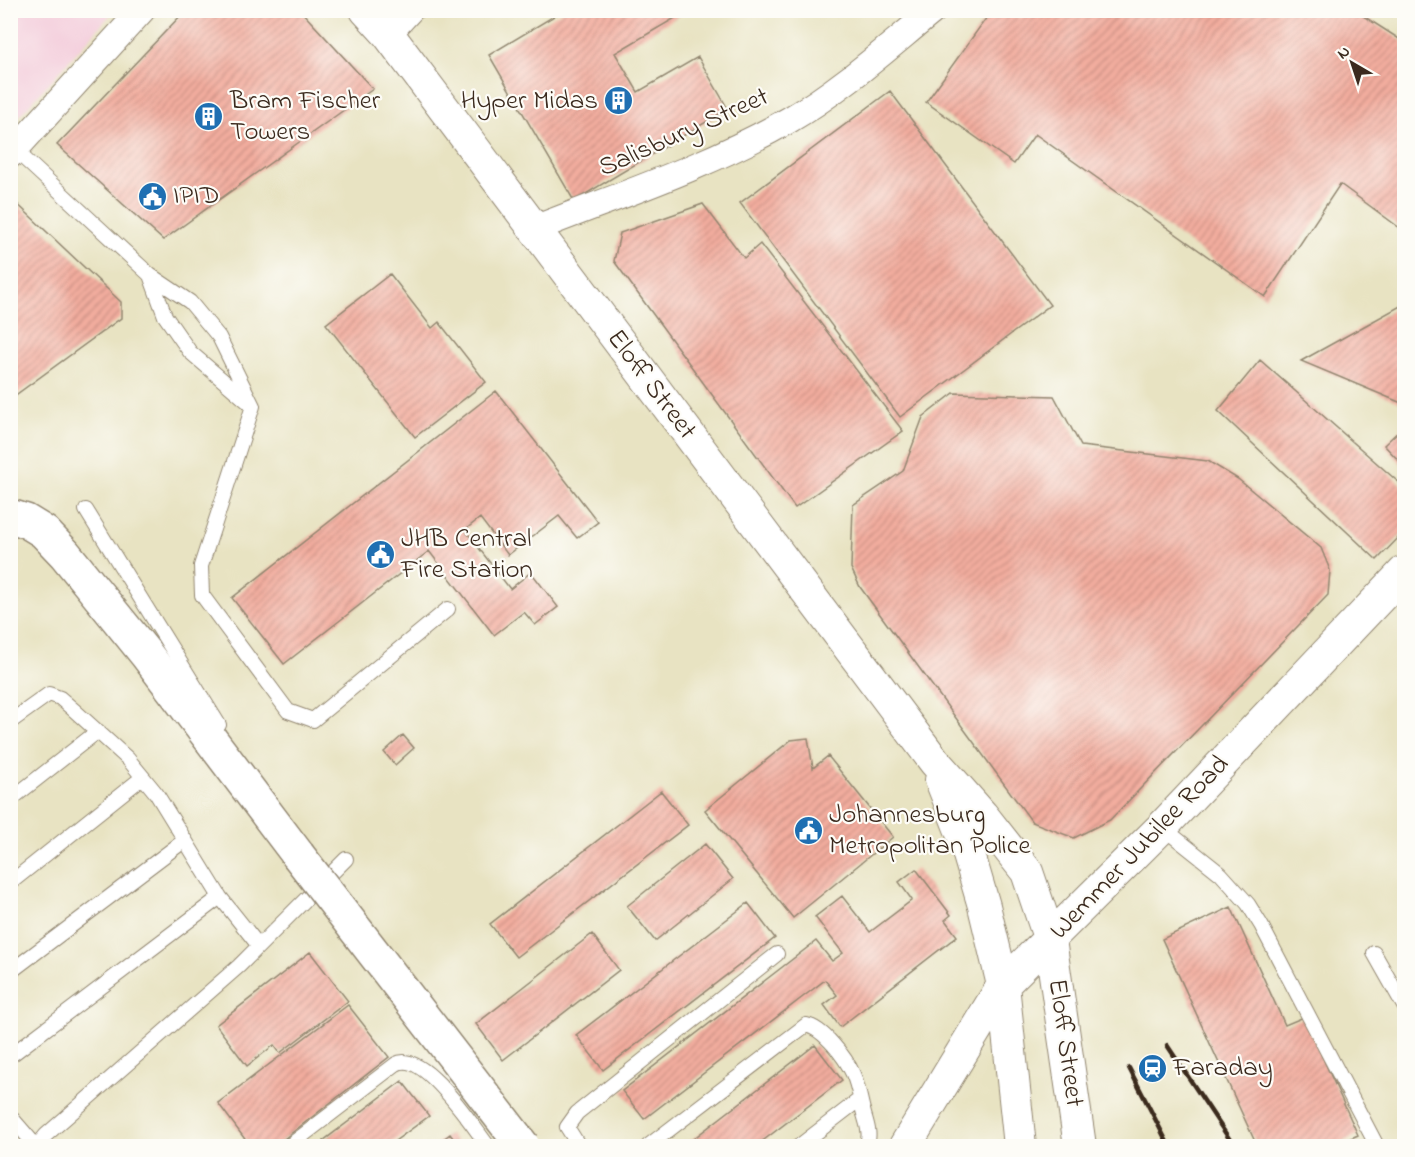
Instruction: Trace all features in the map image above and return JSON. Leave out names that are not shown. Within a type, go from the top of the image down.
[{"type":"highway","points":[[10,516],[26,521],[44,532],[146,654],[523,1146]]},
{"type":"street","points":[[12,150],[142,10]]},
{"type":"street","name":"Eloff Street","points":[[366,10],[388,34],[934,762],[982,815],[1027,873],[1050,940],[1080,1146]]},
{"type":"street","points":[[388,34],[410,10]]},
{"type":"street","name":"Salisbury Street","points":[[534,229],[725,154],[790,119],[831,91],[934,10]]},
{"type":"street","name":"Wemmer Jubilee Road","points":[[904,1146],[1003,985],[1162,827],[1404,572]]},
{"type":"street","name":"Eloff Street","points":[[934,762],[964,838],[984,906],[1003,985],[1020,1146]]},
{"type":"lane","points":[[12,150],[150,275],[190,302],[219,337],[253,406],[201,566],[202,595],[288,711],[313,720],[448,609]]},
{"type":"lane","points":[[150,275],[165,316],[190,352],[253,406]]},
{"type":"lane","points":[[86,510],[298,855]]},
{"type":"lane","points":[[10,722],[49,694],[53,694],[98,731],[128,759],[156,793],[220,897],[259,946]]},
{"type":"lane","points":[[10,800],[98,731]]},
{"type":"lane","points":[[10,883],[143,777]]},
{"type":"lane","points":[[1162,827],[1221,874],[1257,918],[1377,1146]]},
{"type":"lane","points":[[10,972],[185,840]]},
{"type":"lane","points":[[10,1116],[37,1146],[46,1135],[239,966],[346,860]]},
{"type":"lane","points":[[10,1056],[220,897]]},
{"type":"lane","points":[[1374,953],[1404,1006]]},
{"type":"lane","points":[[579,1146],[567,1127],[577,1113],[777,954]]},
{"type":"lane","points":[[648,1146],[806,1025],[821,1032],[843,1056],[854,1075],[869,1136],[866,1146]]},
{"type":"lane","points":[[289,1146],[396,1064],[405,1061],[416,1064],[439,1084],[488,1146]]},
{"type":"lane","points":[[799,1146],[860,1099]]},
{"type":"shaded area","points":[[11,10],[114,11],[12,124],[10,122]]},
{"type":"building","name":"Bram Fischer Towers","points":[[186,10],[300,10],[373,89],[163,240],[57,145]]},
{"type":"building","name":"Hyper Midas","points":[[564,10],[680,10],[682,14],[615,53],[638,92],[698,57],[728,109],[574,201],[489,55]]},
{"type":"building","points":[[992,10],[1009,10],[1020,18],[1026,10],[1354,10],[1404,42],[1404,231],[1340,184],[1265,297],[1035,134],[1014,164],[926,102]]},
{"type":"building","points":[[890,91],[1050,305],[900,417],[740,203]]},
{"type":"building","points":[[10,197],[121,302],[121,318],[10,399]]},
{"type":"building","points":[[703,204],[744,258],[760,244],[903,431],[795,508],[614,261],[620,233]]},
{"type":"building","points":[[390,274],[432,328],[439,322],[486,382],[415,437],[326,324]]},
{"type":"building","points":[[1404,304],[1404,404],[1301,361]]},
{"type":"building","points":[[1260,360],[1404,487],[1404,532],[1377,560],[1218,411]]},
{"type":"building","points":[[496,391],[598,522],[577,538],[559,516],[508,555],[480,518],[465,530],[510,589],[531,572],[558,607],[535,625],[524,612],[494,635],[429,551],[284,664],[232,598]]},
{"type":"building","points":[[954,393],[1054,396],[1081,446],[1208,461],[1238,479],[1321,548],[1330,570],[1328,595],[1110,820],[1074,838],[1032,822],[860,587],[851,568],[853,505],[903,471],[923,417]]},
{"type":"building","points":[[1404,426],[1404,466],[1384,445]]},
{"type":"building","points":[[403,735],[414,748],[395,765],[384,752]]},
{"type":"building","points":[[808,738],[813,768],[828,756],[893,837],[793,918],[705,810],[791,740]]},
{"type":"building","points":[[661,791],[688,825],[516,957],[490,924]]},
{"type":"building","points":[[705,844],[733,879],[655,941],[627,906]]},
{"type":"building","points":[[916,869],[951,915],[945,920],[957,936],[840,1027],[824,1005],[837,995],[825,980],[644,1119],[622,1091],[816,941],[832,961],[843,953],[815,917],[842,896],[870,932],[912,900],[899,882]]},
{"type":"building","points":[[748,903],[775,938],[603,1070],[576,1035]]},
{"type":"building","points":[[1231,907],[1285,1025],[1304,1017],[1358,1135],[1333,1146],[1257,1146],[1162,939]]},
{"type":"building","points":[[592,934],[619,970],[503,1060],[476,1024]]},
{"type":"building","points":[[310,952],[348,1001],[280,1053],[274,1045],[247,1066],[216,1025]]},
{"type":"building","points":[[348,1005],[389,1057],[275,1146],[250,1146],[218,1103]]},
{"type":"building","points":[[815,1045],[842,1080],[756,1146],[684,1146]]},
{"type":"building","points":[[402,1081],[429,1116],[388,1146],[327,1146],[323,1141]]},
{"type":"building","points":[[450,1134],[459,1146],[434,1146]]},
{"type":"railway","points":[[1167,1045],[1234,1146]]},
{"type":"railway","points":[[1129,1068],[1169,1146]]},
{"type":"place","name":"Hyper Midas","points":[[619,101]]},
{"type":"place","name":"Bram Fischer Towers","points":[[209,117]]},
{"type":"place","name":"IPID","points":[[152,196]]},
{"type":"place","name":"JHB Central Fire Station","points":[[380,555]]},
{"type":"place","name":"Johannesburg Metropolitan Police","points":[[808,831]]},
{"type":"place","name":"Faraday","points":[[1152,1068]]}]
